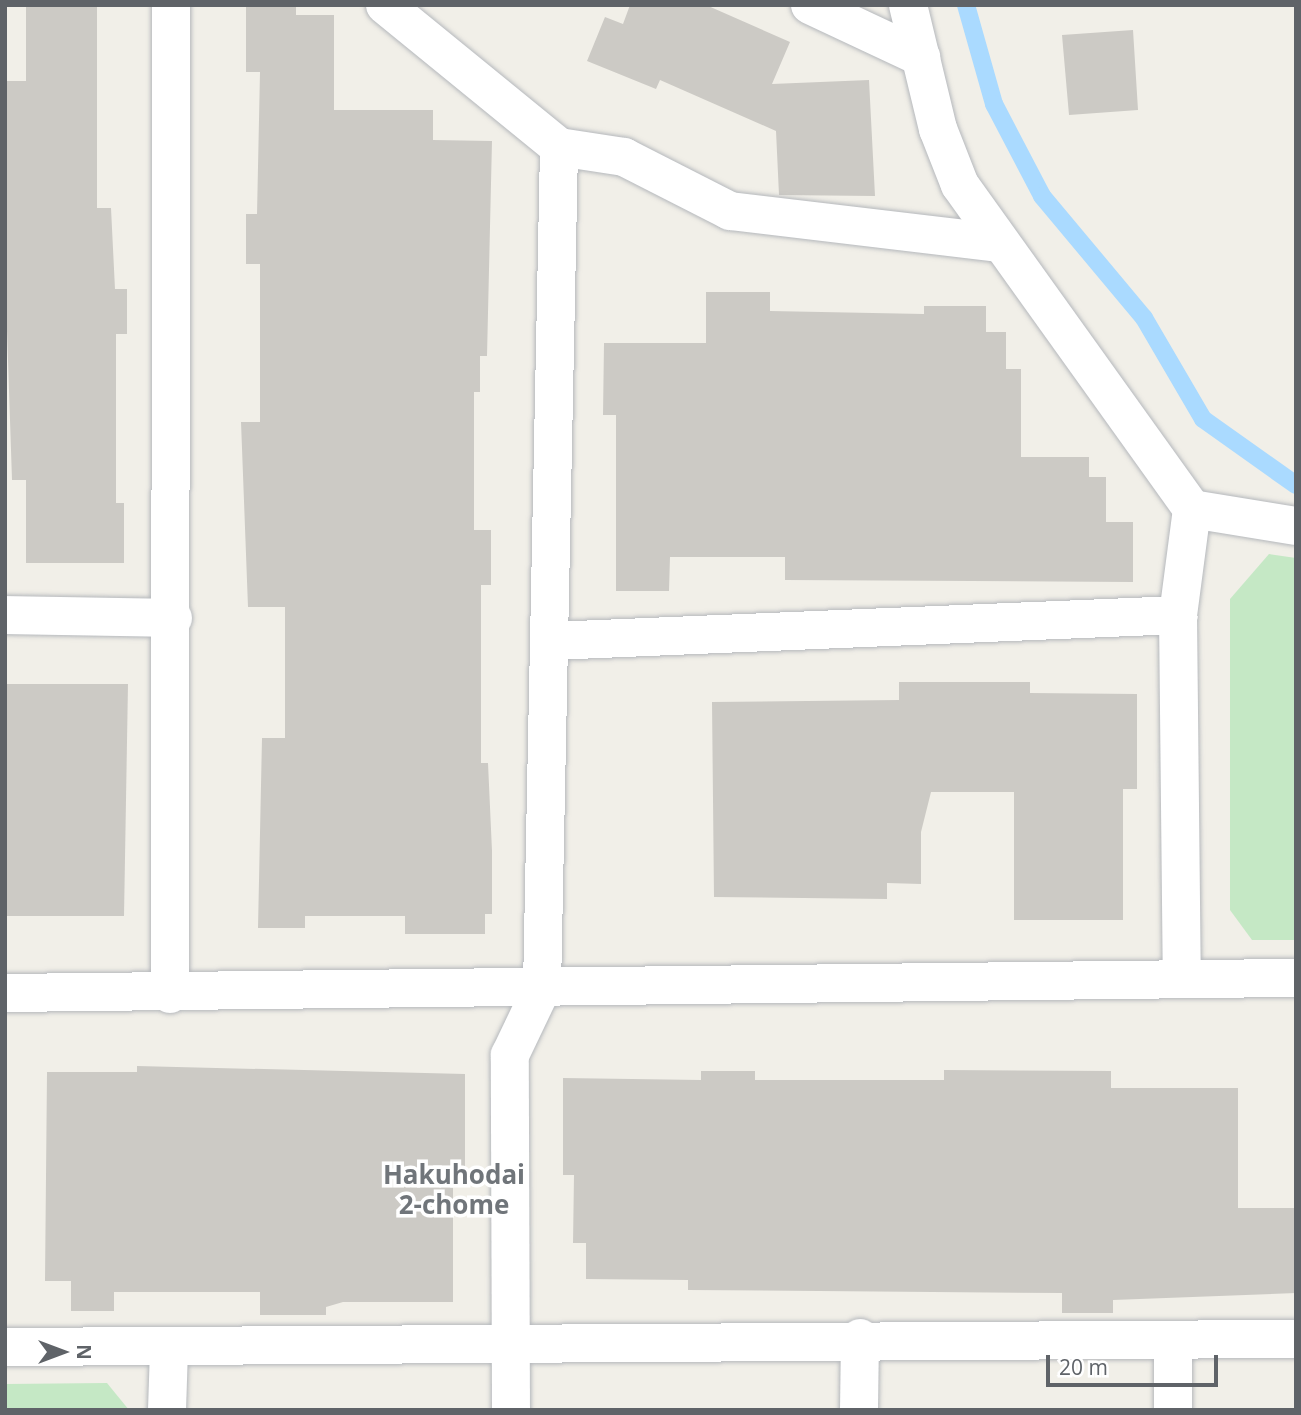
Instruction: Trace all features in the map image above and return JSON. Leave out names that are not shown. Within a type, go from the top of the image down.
[{"type":"street","points":[[170,995],[173,618],[171,5]]},
{"type":"street","points":[[385,5],[559,147],[624,157],[730,211],[998,243]]},
{"type":"street","points":[[810,5],[920,57]]},
{"type":"street","points":[[908,5],[920,57],[960,185],[998,243],[1192,509],[1178,615],[1182,979]]},
{"type":"street","points":[[511,1410],[510,1055],[542,988],[559,147]]},
{"type":"street","points":[[1192,509],[1296,526]]},
{"type":"street","points":[[5,615],[173,618]]},
{"type":"street","points":[[551,640],[1178,615]]},
{"type":"street","points":[[5,993],[170,995],[1296,978]]},
{"type":"street","points":[[859,1410],[860,1338]]},
{"type":"street","points":[[5,1347],[169,1350],[512,1340],[1296,1339]]},
{"type":"street","points":[[1173,1340],[1173,1410]]},
{"type":"street","points":[[167,1410],[169,1350]]},
{"type":"green space","points":[[1269,554],[1296,558],[1296,940],[1252,940],[1230,910],[1230,599]]},
{"type":"green space","points":[[107,1383],[129,1410],[5,1410],[5,1384]]},
{"type":"building","points":[[26,5],[97,5],[97,208],[111,208],[115,289],[127,289],[127,334],[116,334],[116,503],[124,503],[124,563],[26,563],[26,480],[12,480],[5,271],[5,81],[26,81]]},
{"type":"building","points":[[246,5],[296,5],[296,15],[334,15],[334,110],[433,110],[433,140],[492,141],[487,356],[480,356],[480,392],[474,392],[474,530],[491,530],[491,585],[481,585],[481,763],[488,763],[492,851],[492,914],[485,914],[485,934],[405,934],[405,916],[305,916],[305,928],[258,928],[262,738],[285,738],[285,607],[248,607],[241,422],[260,422],[260,264],[246,264],[246,214],[257,214],[260,72],[246,72]]},
{"type":"building","points":[[630,5],[706,5],[790,42],[772,84],[869,80],[875,196],[779,195],[776,131],[660,80],[656,89],[587,61],[605,17],[623,24]]},
{"type":"building","points":[[1133,30],[1138,110],[1069,115],[1062,35]]},
{"type":"building","points":[[706,292],[770,292],[770,311],[924,314],[924,306],[986,306],[986,332],[1006,332],[1006,369],[1021,369],[1021,457],[1089,457],[1089,477],[1106,477],[1106,522],[1133,522],[1133,582],[785,580],[785,557],[670,557],[669,591],[616,591],[616,415],[603,415],[604,343],[706,343]]},
{"type":"building","points":[[899,682],[1030,682],[1030,693],[1137,694],[1137,789],[1123,789],[1123,920],[1014,920],[1014,792],[931,792],[921,832],[921,884],[887,883],[887,899],[714,897],[712,702],[899,700]]},
{"type":"building","points":[[5,684],[128,684],[124,916],[5,916]]},
{"type":"building","points":[[137,1066],[465,1074],[465,1171],[453,1171],[453,1302],[343,1302],[326,1307],[326,1315],[260,1315],[260,1292],[114,1292],[114,1311],[71,1311],[71,1281],[45,1281],[47,1072],[137,1072]]},
{"type":"building","points":[[944,1070],[1111,1071],[1111,1088],[1238,1088],[1238,1208],[1296,1208],[1296,1293],[1113,1300],[1113,1313],[1062,1313],[1062,1293],[688,1290],[688,1280],[586,1279],[586,1243],[573,1243],[574,1175],[563,1175],[563,1078],[701,1080],[701,1071],[755,1071],[755,1080],[944,1080]]},
{"type":"waterway","points":[[966,5],[994,104],[1042,196],[1144,318],[1203,419],[1296,485]]},
{"type":"district","name":"Hakuhodai 2-chome","points":[[454,1190]]}]
